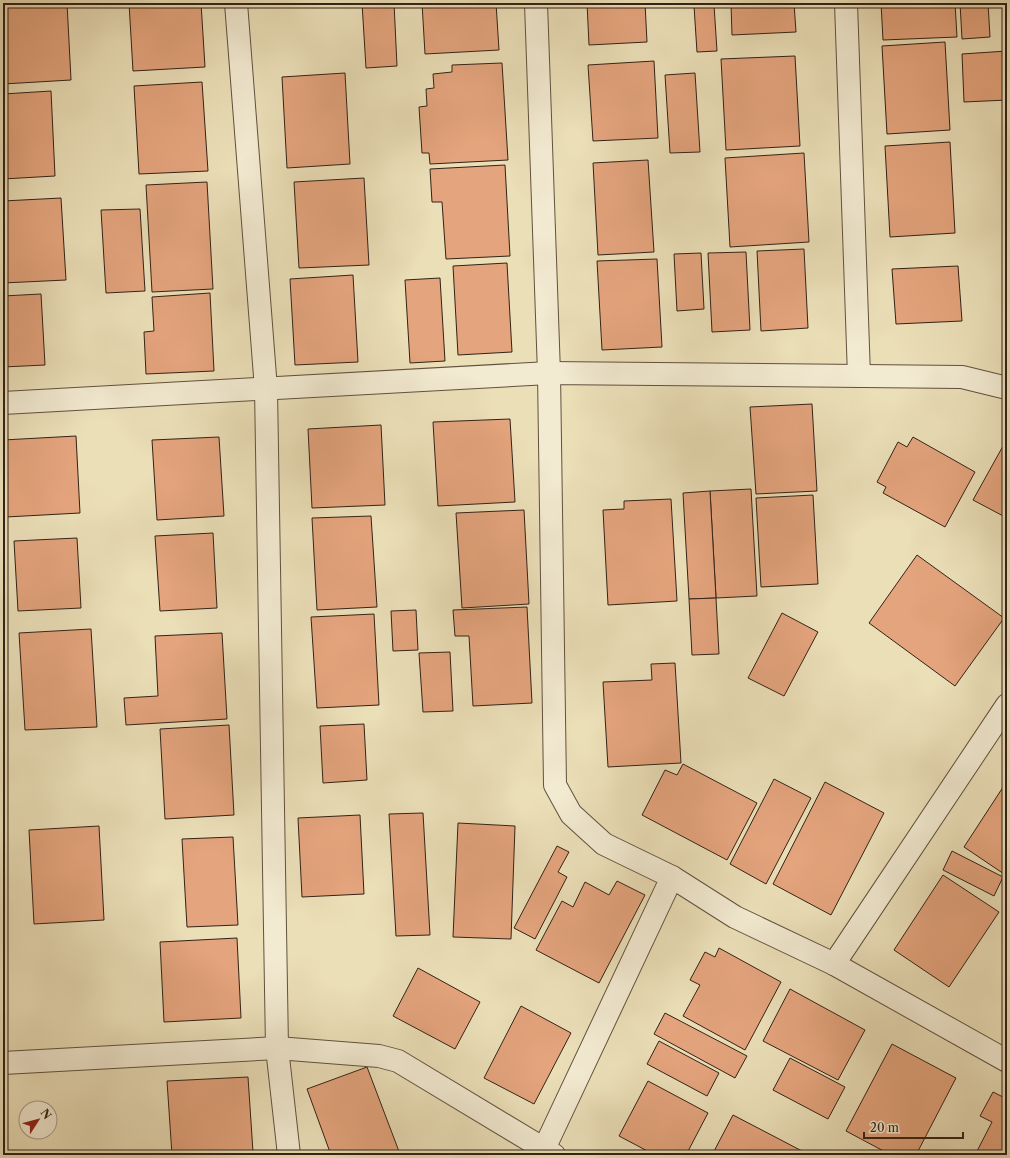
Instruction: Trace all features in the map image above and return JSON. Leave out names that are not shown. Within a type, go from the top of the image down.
[{"type":"street","points":[[236,3],[266,389],[277,1048],[289,1155]]},
{"type":"street","points":[[536,3],[549,373],[555,785],[571,814],[604,844],[672,877],[735,917],[834,964],[1007,1061]]},
{"type":"street","points":[[846,3],[859,376]]},
{"type":"street","points":[[3,403],[549,373],[962,377],[1007,388]]},
{"type":"street","points":[[834,964],[1007,705]]},
{"type":"street","points":[[3,1063],[277,1048],[379,1056],[398,1061],[549,1152],[672,877]]},
{"type":"building","points":[[3,3],[67,3],[71,80],[3,84]]},
{"type":"building","points":[[129,3],[201,3],[205,67],[133,71]]},
{"type":"building","points":[[362,3],[394,3],[397,66],[366,68]]},
{"type":"building","points":[[422,3],[496,3],[499,50],[425,54]]},
{"type":"building","points":[[587,3],[645,3],[647,42],[589,45]]},
{"type":"building","points":[[731,3],[794,3],[796,32],[732,35]]},
{"type":"building","points":[[881,3],[955,3],[957,37],[883,40]]},
{"type":"building","points":[[960,3],[988,3],[990,37],[962,39]]},
{"type":"building","points":[[714,5],[717,51],[697,52],[694,6]]},
{"type":"building","points":[[945,42],[950,130],[887,134],[882,46]]},
{"type":"building","points":[[1007,51],[1007,100],[964,102],[962,54]]},
{"type":"building","points":[[795,56],[800,146],[726,150],[721,59]]},
{"type":"building","points":[[654,61],[658,138],[593,141],[588,65]]},
{"type":"building","points":[[502,63],[508,160],[430,164],[429,153],[422,153],[419,107],[427,106],[426,89],[434,88],[433,74],[452,72],[452,65]]},
{"type":"building","points":[[345,73],[350,164],[287,168],[282,77]]},
{"type":"building","points":[[695,73],[700,152],[670,153],[665,75]]},
{"type":"building","points":[[202,82],[208,171],[139,174],[134,86]]},
{"type":"building","points":[[51,91],[55,176],[3,179],[3,94]]},
{"type":"building","points":[[950,142],[955,233],[890,237],[885,146]]},
{"type":"building","points":[[804,153],[809,242],[730,247],[725,158]]},
{"type":"building","points":[[648,160],[654,252],[598,255],[593,163]]},
{"type":"building","points":[[505,165],[510,256],[446,259],[442,202],[432,202],[430,169]]},
{"type":"building","points":[[364,178],[369,265],[299,268],[294,182]]},
{"type":"building","points":[[207,182],[213,289],[152,292],[146,185]]},
{"type":"building","points":[[61,198],[66,280],[3,283],[3,201]]},
{"type":"building","points":[[140,209],[145,291],[106,293],[101,210]]},
{"type":"building","points":[[804,249],[808,328],[761,331],[757,251]]},
{"type":"building","points":[[746,252],[750,330],[712,332],[708,253]]},
{"type":"building","points":[[701,253],[704,309],[677,311],[674,254]]},
{"type":"building","points":[[657,259],[662,347],[602,350],[597,261]]},
{"type":"building","points":[[507,263],[512,352],[458,355],[453,266]]},
{"type":"building","points":[[958,266],[962,321],[896,324],[892,269]]},
{"type":"building","points":[[353,275],[358,362],[295,365],[290,279]]},
{"type":"building","points":[[440,278],[445,361],[410,363],[405,280]]},
{"type":"building","points":[[210,293],[214,371],[146,374],[144,332],[154,331],[152,297]]},
{"type":"building","points":[[41,294],[45,365],[3,367],[3,296]]},
{"type":"building","points":[[812,404],[817,491],[756,494],[750,407]]},
{"type":"building","points":[[510,419],[515,502],[438,506],[433,422]]},
{"type":"building","points":[[381,425],[385,505],[312,508],[308,429]]},
{"type":"building","points":[[76,436],[80,513],[6,517],[3,440]]},
{"type":"building","points":[[219,437],[224,516],[157,520],[152,440]]},
{"type":"building","points":[[913,437],[975,472],[945,527],[883,493],[886,487],[877,482],[898,442],[907,447]]},
{"type":"building","points":[[1003,446],[1007,448],[1007,518],[973,500]]},
{"type":"building","points":[[751,489],[757,596],[716,598],[710,491]]},
{"type":"building","points":[[710,491],[716,598],[689,599],[683,493]]},
{"type":"building","points":[[813,495],[818,584],[761,587],[756,498]]},
{"type":"building","points":[[671,499],[677,601],[608,605],[603,510],[624,509],[624,501]]},
{"type":"building","points":[[524,510],[529,604],[462,608],[456,513]]},
{"type":"building","points":[[371,516],[377,607],[317,610],[312,518]]},
{"type":"building","points":[[213,533],[217,608],[160,611],[155,536]]},
{"type":"building","points":[[77,538],[81,608],[18,611],[14,541]]},
{"type":"building","points":[[917,555],[1004,618],[955,686],[869,623]]},
{"type":"building","points":[[716,598],[719,654],[692,655],[689,599]]},
{"type":"building","points":[[527,607],[532,703],[473,706],[469,636],[455,636],[453,610]]},
{"type":"building","points":[[416,610],[418,650],[393,651],[391,611]]},
{"type":"building","points":[[782,613],[818,632],[784,696],[748,678]]},
{"type":"building","points":[[374,614],[379,705],[317,708],[311,617]]},
{"type":"building","points":[[91,629],[97,727],[25,730],[19,633]]},
{"type":"building","points":[[222,633],[227,719],[126,725],[124,698],[158,696],[155,636]]},
{"type":"building","points":[[450,652],[453,711],[423,712],[419,653]]},
{"type":"building","points":[[675,663],[681,763],[608,767],[603,682],[652,680],[651,664]]},
{"type":"building","points":[[364,724],[367,780],[323,783],[320,726]]},
{"type":"building","points":[[229,725],[234,815],[165,819],[160,729]]},
{"type":"building","points":[[683,764],[757,803],[727,860],[642,815],[665,770],[677,775]]},
{"type":"building","points":[[774,779],[811,798],[766,884],[730,864]]},
{"type":"building","points":[[1007,781],[1007,876],[964,847]]},
{"type":"building","points":[[825,782],[884,813],[831,915],[773,884]]},
{"type":"building","points":[[423,813],[430,935],[396,936],[389,814]]},
{"type":"building","points":[[360,815],[364,894],[302,897],[298,818]]},
{"type":"building","points":[[458,823],[515,826],[511,939],[453,937]]},
{"type":"building","points":[[99,826],[104,920],[34,924],[29,830]]},
{"type":"building","points":[[233,837],[238,925],[187,927],[182,839]]},
{"type":"building","points":[[557,846],[569,852],[558,872],[567,877],[535,939],[514,928]]},
{"type":"building","points":[[952,851],[1003,877],[994,896],[943,870]]},
{"type":"building","points":[[943,875],[999,912],[949,987],[894,950]]},
{"type":"building","points":[[617,881],[645,895],[599,983],[536,950],[562,901],[573,907],[585,882],[609,895]]},
{"type":"building","points":[[237,938],[241,1018],[164,1022],[160,942]]},
{"type":"building","points":[[719,948],[781,982],[745,1050],[683,1016],[700,985],[690,980],[705,952],[715,957]]},
{"type":"building","points":[[418,968],[480,1002],[455,1049],[393,1016]]},
{"type":"building","points":[[790,989],[865,1030],[838,1080],[763,1041]]},
{"type":"building","points":[[521,1006],[571,1033],[534,1104],[484,1078]]},
{"type":"building","points":[[665,1013],[747,1056],[735,1078],[654,1034]]},
{"type":"building","points":[[659,1041],[719,1073],[707,1096],[647,1064]]},
{"type":"building","points":[[892,1044],[956,1078],[916,1155],[891,1155],[846,1131]]},
{"type":"building","points":[[790,1058],[845,1087],[828,1119],[773,1090]]},
{"type":"building","points":[[367,1067],[400,1154],[331,1155],[307,1089]]},
{"type":"building","points":[[248,1077],[253,1152],[172,1155],[167,1081]]},
{"type":"building","points":[[648,1081],[708,1113],[686,1155],[655,1155],[619,1136]]},
{"type":"building","points":[[993,1092],[1007,1099],[1007,1155],[975,1155],[992,1122],[980,1116]]},
{"type":"building","points":[[733,1115],[802,1151],[800,1155],[712,1155]]}]
